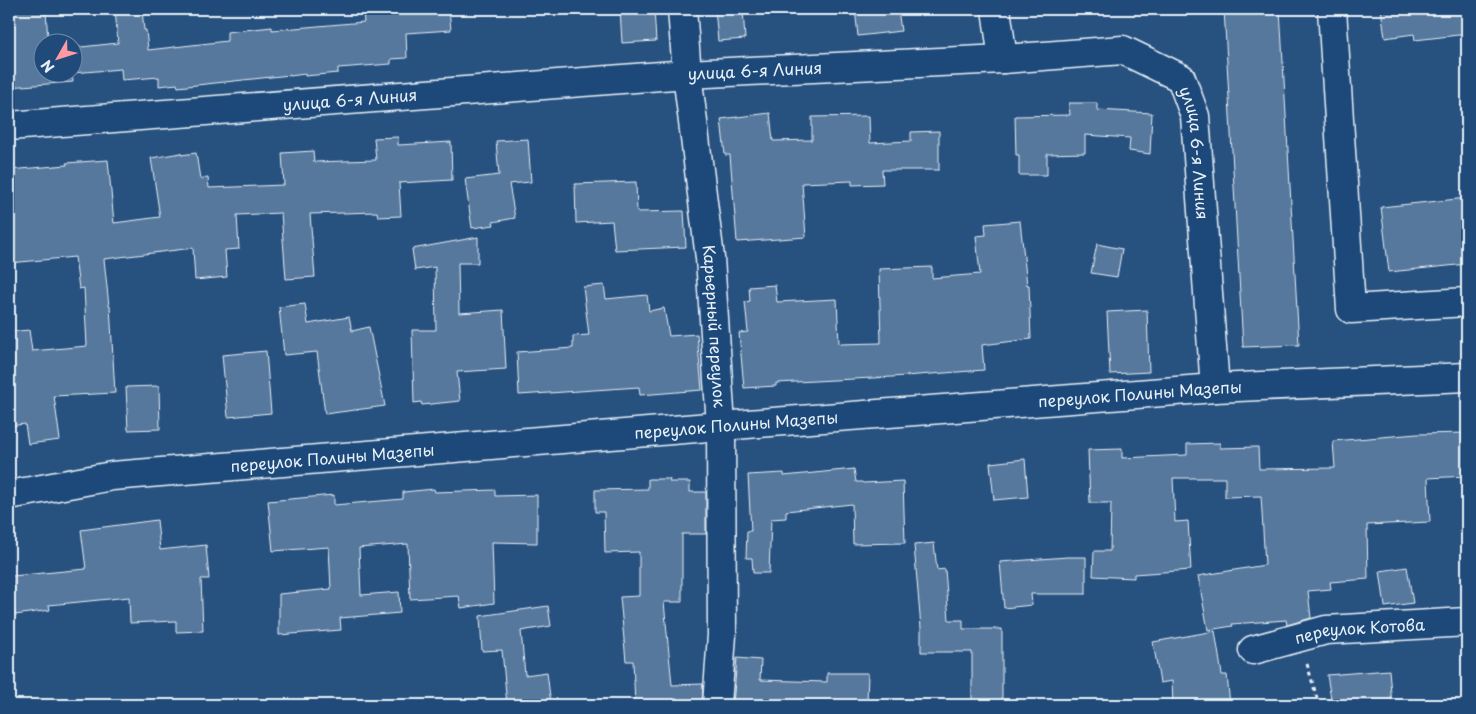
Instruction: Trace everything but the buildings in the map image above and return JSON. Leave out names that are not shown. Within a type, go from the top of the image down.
[{"type":"street","name":"Карьерный переулок","points":[[682,9],[687,74],[710,258],[722,426],[722,635],[717,705]]},
{"type":"street","points":[[996,9],[1003,59]]},
{"type":"street","points":[[1332,9],[1351,309],[1467,302]]},
{"type":"street","name":"улица 6-я Линия","points":[[9,126],[687,74],[1003,59],[1123,50],[1181,78],[1195,116],[1215,388]]},
{"type":"street","name":"переулок Полины Мазепы","points":[[9,496],[112,476],[722,426],[1215,388],[1467,377]]},
{"type":"street","name":"переулок Котова","points":[[1253,650],[1326,630],[1467,622]]},
{"type":"path","points":[[1300,637],[1319,705]]}]
